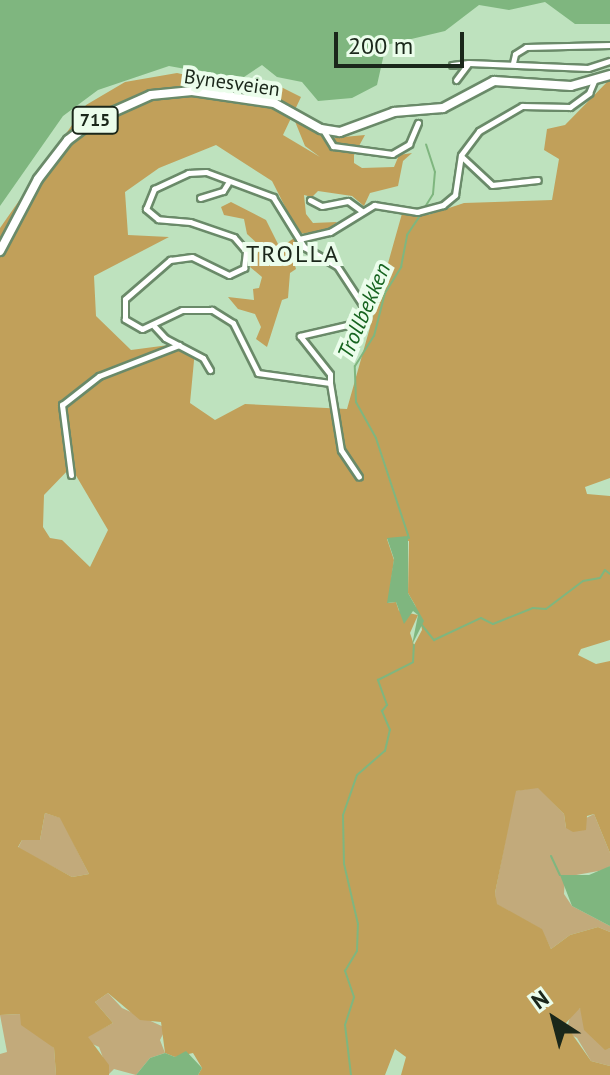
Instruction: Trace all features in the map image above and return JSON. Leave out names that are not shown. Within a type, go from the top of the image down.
[{"type":"main road","points":[[323,130],[350,131],[394,112],[443,108],[494,81],[571,86],[610,75]]},
{"type":"main road","name":"Bynesveien","points":[[0,251],[60,148],[89,123],[142,99],[185,91],[274,103],[323,130]]},
{"type":"street","points":[[513,63],[515,54],[526,47],[610,45]]},
{"type":"street","points":[[452,65],[513,63],[588,68],[610,61]]},
{"type":"street","points":[[456,80],[469,63]]},
{"type":"street","points":[[299,239],[330,232],[362,211],[386,203],[417,212],[430,210],[455,195],[461,155],[471,138],[505,113],[529,105],[570,107],[589,93],[594,81]]},
{"type":"street","points":[[323,130],[333,146],[392,154],[409,144],[418,123]]},
{"type":"street","points":[[461,155],[489,184],[538,180]]},
{"type":"street","points":[[330,383],[254,370],[236,328],[220,312],[190,308],[154,326],[132,327],[122,310],[128,296],[161,266],[189,257],[233,274],[244,268],[246,255],[240,242],[227,234],[190,222],[154,218],[146,209],[147,197],[194,171],[268,193],[306,249],[337,266],[365,312],[360,322],[301,334],[301,342],[330,374],[341,450],[359,477]]},
{"type":"street","points":[[200,198],[223,191],[228,183]]},
{"type":"street","points":[[310,200],[322,206],[348,201],[362,211]]},
{"type":"street","points":[[154,326],[203,358],[210,370]]},
{"type":"street","points":[[71,475],[62,405],[99,376],[179,345]]},
{"type":"shaded area","points":[[0,0],[610,0],[610,24],[575,24],[545,2],[509,10],[479,5],[445,31],[386,45],[377,85],[352,98],[318,101],[302,82],[277,77],[262,65],[241,79],[169,66],[98,90],[63,116],[0,206]]},
{"type":"shaded area","points":[[177,73],[231,85],[269,81],[301,97],[283,135],[320,157],[305,146],[294,119],[333,138],[365,135],[354,155],[354,163],[362,168],[394,167],[399,155],[412,153],[403,161],[398,186],[370,193],[364,206],[352,196],[318,191],[312,197],[304,195],[306,214],[313,223],[337,222],[327,230],[299,234],[272,181],[216,145],[159,168],[125,192],[128,235],[169,237],[94,276],[96,316],[131,350],[184,343],[195,350],[190,403],[215,420],[245,404],[347,409],[403,210],[428,215],[464,203],[552,200],[559,159],[544,150],[547,129],[565,125],[610,79],[610,478],[585,487],[587,494],[610,496],[610,640],[581,649],[578,655],[596,664],[610,661],[610,853],[594,814],[587,816],[586,830],[573,832],[566,828],[564,814],[538,788],[516,791],[495,893],[497,904],[542,929],[551,949],[570,935],[598,927],[610,932],[610,1048],[605,1050],[584,1030],[580,1008],[565,1024],[591,1061],[610,1066],[610,1075],[401,1075],[406,1057],[395,1049],[385,1075],[198,1075],[202,1068],[193,1053],[175,1057],[165,1053],[161,1022],[140,1020],[108,993],[95,1002],[113,1023],[88,1037],[109,1065],[109,1075],[56,1075],[54,1048],[21,1025],[20,1014],[0,1015],[0,228],[86,105],[125,82]],"holes":[[[71,467],[108,530],[90,567],[62,540],[50,538],[43,527],[44,495]],[[387,539],[409,541],[408,593],[415,605],[421,624],[422,630],[414,645],[410,633],[418,615],[399,611],[396,602],[388,603],[394,560]],[[45,813],[60,818],[89,874],[72,877],[18,847],[22,840],[40,840]]]},
{"type":"shaded area","points":[[231,202],[266,220],[280,248],[294,238],[301,250],[293,259],[296,269],[290,273],[288,298],[282,300],[267,347],[256,339],[261,327],[255,314],[238,309],[228,297],[254,300],[253,289],[259,288],[262,277],[250,267],[261,247],[247,234],[244,219],[224,215],[221,207]]},
{"type":"shaded area","points":[[408,536],[408,593],[424,621],[412,645],[418,615],[413,611],[404,624],[396,602],[387,603],[394,559],[387,538]]},
{"type":"shaded area","points":[[538,787],[564,814],[566,828],[594,814],[610,853],[610,866],[604,870],[565,877],[564,894],[572,906],[610,926],[610,932],[598,927],[570,935],[551,949],[541,929],[496,904],[495,893],[515,791]]},
{"type":"shaded area","points":[[45,813],[61,818],[89,874],[72,877],[18,848],[22,840],[40,840]]},
{"type":"shaded area","points":[[610,866],[610,926],[572,906],[560,875],[589,875]]},
{"type":"shaded area","points":[[108,993],[122,1008],[166,1028],[160,1040],[165,1053],[150,1058],[136,1075],[114,1069],[109,1074],[99,1047],[88,1042],[88,1036],[113,1023],[95,1002]]},
{"type":"shaded area","points":[[580,1008],[605,1049],[610,1048],[610,1066],[591,1061],[577,1038],[566,1032],[571,1013]]},
{"type":"shaded area","points":[[21,1014],[54,1048],[56,1075],[0,1075],[0,1054],[7,1052],[0,1015]]},
{"type":"shaded area","points":[[186,1051],[202,1068],[198,1075],[136,1075],[150,1058],[165,1053],[175,1057]]},
{"type":"waterway","name":"Trollbekken","points":[[425,207],[433,194],[435,172],[426,144]]},
{"type":"waterway","name":"Trollbekken","points":[[409,538],[376,438],[356,402],[355,366],[374,336],[385,293],[401,267],[407,235],[422,213]]},
{"type":"waterway","points":[[421,624],[434,640],[481,618],[493,624],[533,608],[546,609],[583,581],[600,578],[605,570],[610,574]]},
{"type":"waterway","points":[[351,1075],[345,1025],[354,997],[345,971],[357,951],[358,924],[344,864],[343,815],[357,775],[385,751],[390,730],[382,711],[387,705],[378,680],[413,662],[414,645]]},
{"type":"waterway","points":[[551,856],[560,875]]},
{"type":"district","name":"TROLLA","points":[[293,254]]}]
